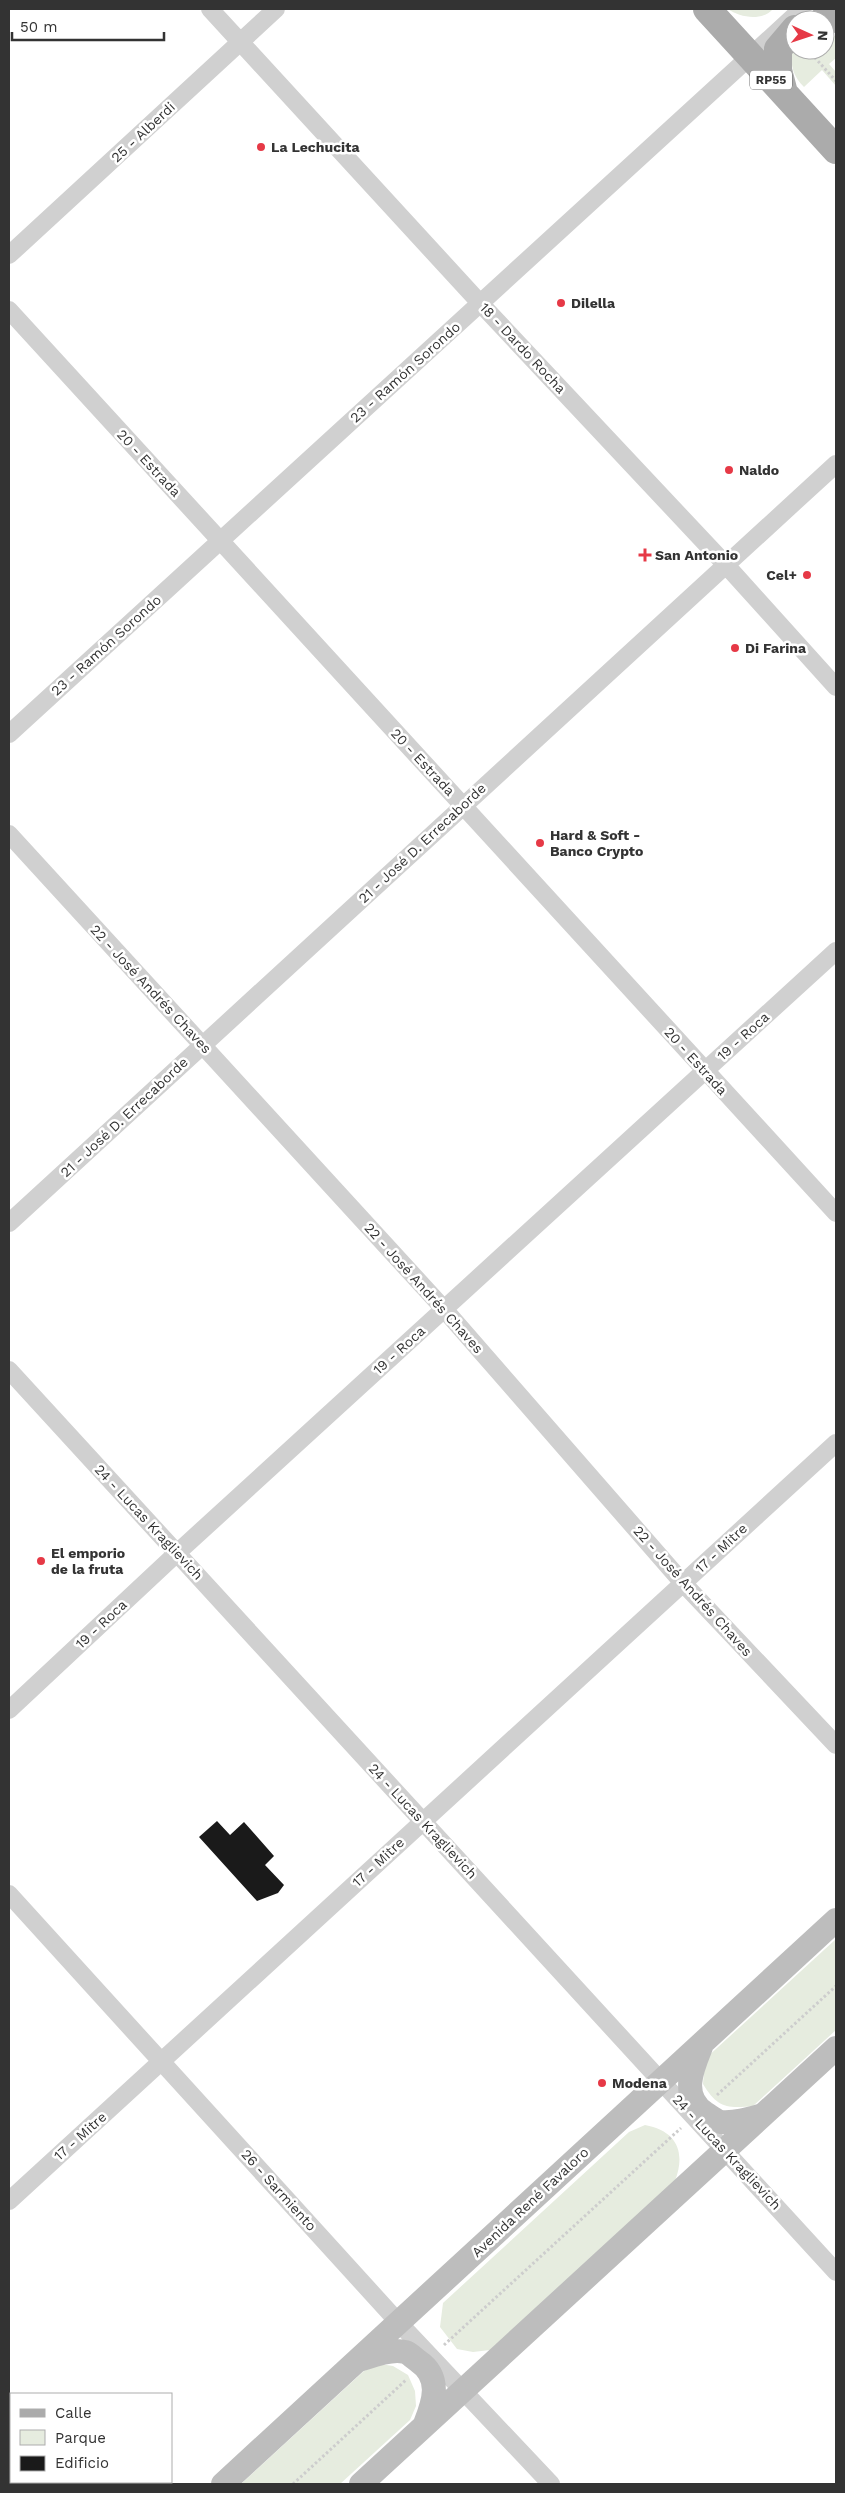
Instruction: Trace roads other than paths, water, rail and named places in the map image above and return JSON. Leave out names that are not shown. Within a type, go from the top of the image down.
[{"type":"main road","name":"RP55","points":[[707,9],[836,150]]},
{"type":"main road","points":[[827,9],[836,19]]},
{"type":"main road","points":[[784,93],[778,70],[778,49],[785,41]]},
{"type":"main road","name":"Avenida René Favaloro","points":[[223,2484],[836,1920]]},
{"type":"main road","points":[[703,2043],[690,2072],[689,2093],[697,2113],[719,2122],[739,2121],[763,2115]]},
{"type":"main road","points":[[361,2484],[836,2048]]},
{"type":"main road","points":[[357,2360],[385,2352],[405,2352],[427,2360],[434,2381],[434,2402],[423,2428]]},
{"type":"street","name":"18 - Dardo Rocha","points":[[210,9],[480,303],[726,565],[836,687]]},
{"type":"street","name":"25 - Alberdi","points":[[9,255],[276,9]]},
{"type":"street","name":"23 - Ramón Sorondo","points":[[9,734],[802,9]]},
{"type":"street","name":"20 - Estrada","points":[[9,310],[836,1213]]},
{"type":"street","name":"21 - José D. Errecaborde","points":[[9,1223],[836,464]]},
{"type":"street","name":"22 - José Andrés Chaves","points":[[9,834],[444,1309],[683,1583],[836,1745]]},
{"type":"street","name":"19 - Roca","points":[[9,1710],[177,1553],[836,952]]},
{"type":"street","name":"24 - Lucas Kraglievich","points":[[9,1370],[661,2081],[697,2113],[725,2150],[836,2272]]},
{"type":"street","name":"17 - Mitre","points":[[9,2201],[836,1442]]},
{"type":"street","name":"26 - Sarmiento","points":[[9,1894],[399,2323],[427,2360],[464,2390],[551,2484]]},
{"type":"place","name":"La Lechucita","points":[[261,147]]},
{"type":"place","name":"Dilella","points":[[561,303]]},
{"type":"place","name":"Naldo","points":[[729,470]]},
{"type":"place","name":"San Antonio","points":[[645,555]]},
{"type":"place","name":"Cel+","points":[[807,575]]},
{"type":"place","name":"Di Farina","points":[[735,648]]},
{"type":"place","name":"Hard & Soft - Banco Crypto","points":[[540,843]]},
{"type":"place","name":"El emporio de la fruta","points":[[41,1561]]},
{"type":"place","name":"Modena","points":[[602,2083]]}]
